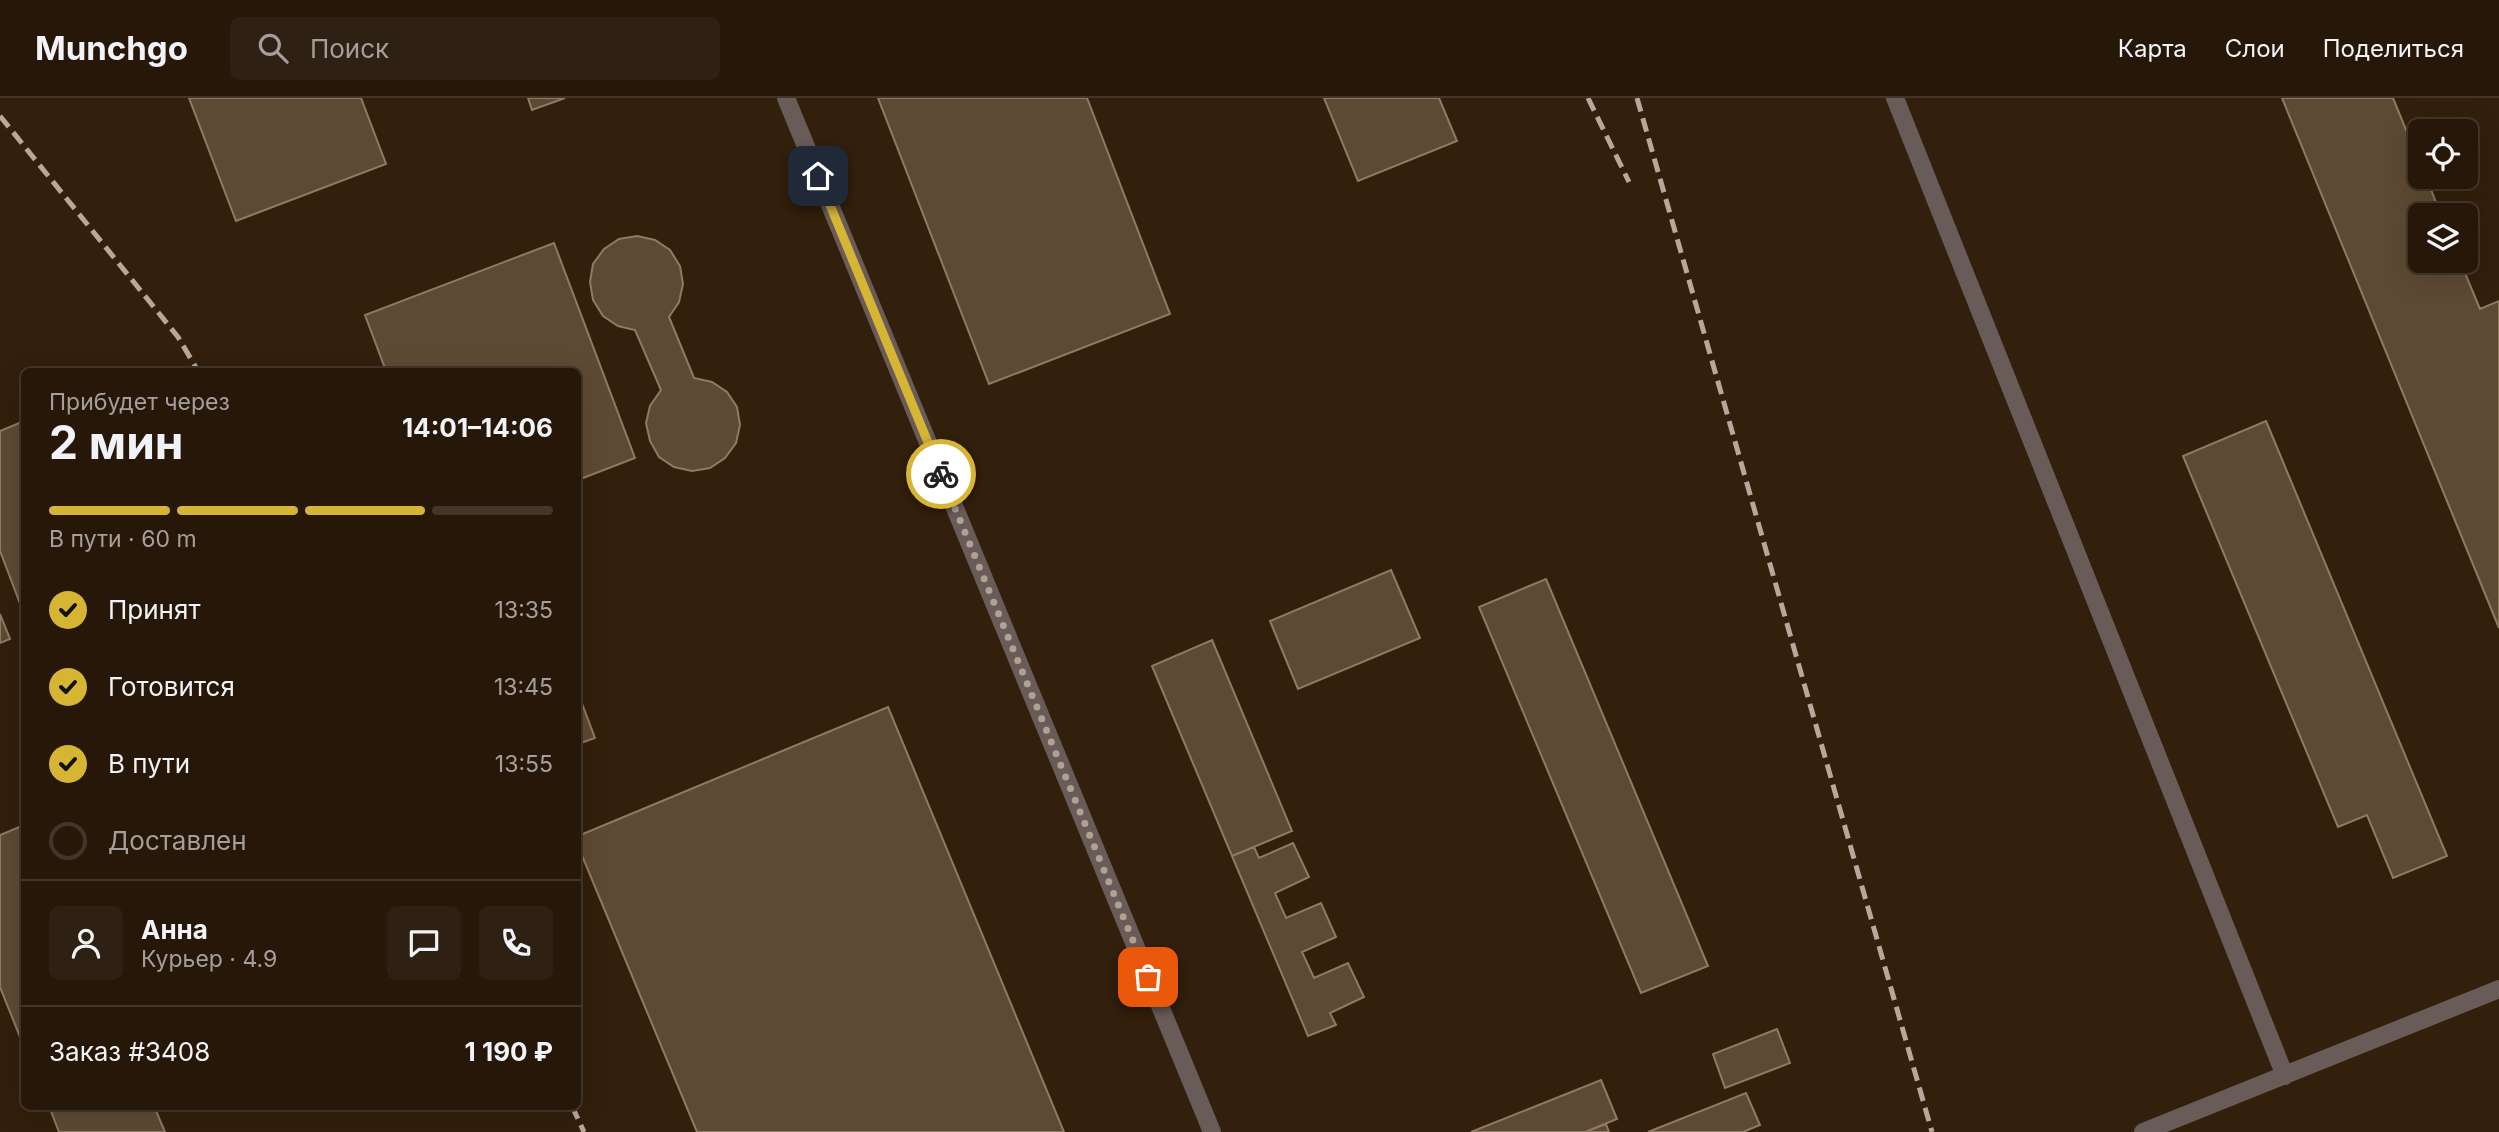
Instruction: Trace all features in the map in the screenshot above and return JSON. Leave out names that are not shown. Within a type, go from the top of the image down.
[{"type":"lane","points":[[786,98],[1212,1132]]},
{"type":"lane","points":[[1895,98],[2285,1076]]},
{"type":"lane","points":[[2143,1132],[2499,989]]},
{"type":"building","points":[[189,98],[361,98],[386,164],[236,221]]},
{"type":"building","points":[[528,98],[565,98],[532,110]]},
{"type":"building","points":[[878,98],[1087,98],[1170,314],[989,384]]},
{"type":"building","points":[[1324,98],[1439,98],[1457,141],[1358,181]]},
{"type":"building","points":[[2282,98],[2393,98],[2408,135],[2408,189],[2431,189],[2436,203],[2408,203],[2408,273],[2465,273],[2480,309],[2499,301],[2499,628]]},
{"type":"building","points":[[637,236],[655,240],[670,250],[680,266],[683,284],[679,302],[669,317],[694,378],[712,382],[727,392],[737,407],[740,425],[736,443],[725,458],[710,468],[692,471],[674,467],[659,457],[650,441],[646,423],[650,406],[661,390],[635,330],[618,326],[603,316],[593,300],[590,282],[593,264],[604,249],[619,239]]},
{"type":"building","points":[[554,243],[635,458],[581,479],[581,368],[385,368],[365,315]]},
{"type":"building","points":[[2266,421],[2447,856],[2393,878],[2367,815],[2338,827],[2183,456]]},
{"type":"building","points":[[21,422],[21,606],[0,551],[0,431]]},
{"type":"building","points":[[1391,570],[1420,638],[1298,689],[1270,621]]},
{"type":"building","points":[[1546,579],[1708,966],[1641,993],[1479,607]]},
{"type":"building","points":[[0,614],[10,639],[0,643]]},
{"type":"building","points":[[1212,640],[1292,831],[1232,856],[1152,666]]},
{"type":"building","points":[[581,701],[595,738],[581,743]]},
{"type":"building","points":[[888,707],[1064,1132],[697,1132],[581,853],[581,835]]},
{"type":"building","points":[[21,826],[21,1040],[0,987],[0,835]]},
{"type":"building","points":[[1293,843],[1309,877],[1275,893],[1286,918],[1321,903],[1336,937],[1302,952],[1314,978],[1348,963],[1364,997],[1330,1013],[1336,1025],[1308,1036],[1232,856],[1254,847],[1259,858]]},
{"type":"building","points":[[1777,1029],[1790,1063],[1725,1088],[1713,1054]]},
{"type":"building","points":[[1601,1080],[1617,1119],[1585,1132],[1471,1132]]},
{"type":"building","points":[[1746,1093],[1760,1125],[1743,1132],[1648,1132]]},
{"type":"building","points":[[51,1110],[156,1110],[165,1132],[59,1132]]},
{"type":"building","points":[[1606,1124],[1609,1132],[1585,1132]]},
{"type":"railway","points":[[1588,98],[1629,182]]},
{"type":"railway","points":[[1637,98],[1932,1132]]},
{"type":"railway","points":[[0,116],[178,337],[196,368]]},
{"type":"railway","points":[[574,1110],[584,1132]]},
{"type":"way so far","points":[[941,474],[1148,977]]},
{"type":"route","points":[[818,176],[941,474]]}]
